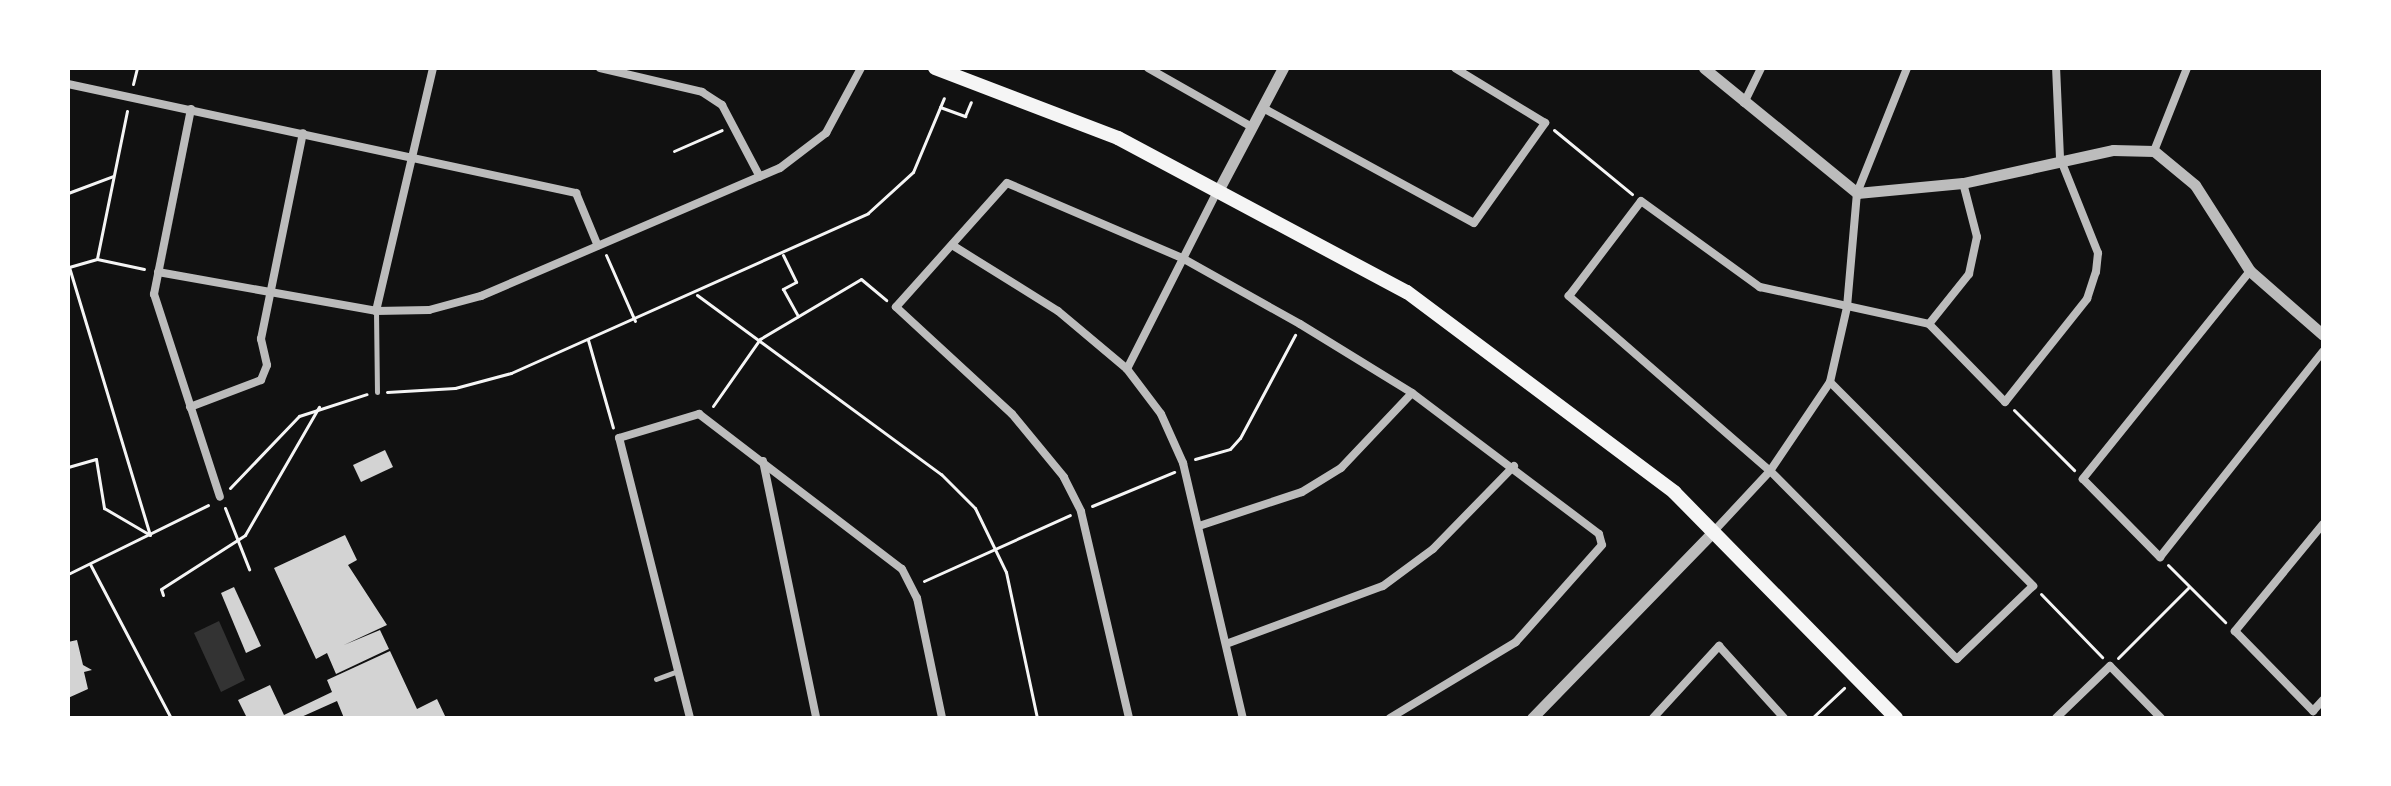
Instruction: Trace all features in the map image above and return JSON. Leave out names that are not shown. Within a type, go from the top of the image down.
[{"type":"main road","points":[[935,68],[1118,138],[1220,187],[1407,292],[1500,355],[1715,530],[1896,718]]},
{"type":"street","points":[[376,311],[433,68]]},
{"type":"street","points":[[600,68],[702,92],[737,124],[760,177]]},
{"type":"street","points":[[158,272],[376,311],[429,310],[481,296],[760,177],[826,133],[861,68]]},
{"type":"street","points":[[1127,369],[1283,68]]},
{"type":"street","points":[[1263,108],[1474,223],[1545,123],[1455,68]]},
{"type":"street","points":[[1704,68],[1857,193],[1963,183],[2060,158],[2154,151],[2195,185],[2250,271],[2323,335]]},
{"type":"street","points":[[1744,103],[1761,68]]},
{"type":"street","points":[[1532,718],[1770,471],[1830,382],[1847,307],[1857,193],[1907,68]]},
{"type":"street","points":[[1830,382],[2033,586],[1957,659],[1770,471],[1569,296],[1641,201],[1760,287],[1929,324],[2005,402],[2087,299],[2096,272],[2098,253],[2060,158],[2056,68]]},
{"type":"street","points":[[2154,151],[2187,68]]},
{"type":"street","points":[[1154,69],[1252,127]]},
{"type":"street","points":[[68,84],[576,193],[600,245]]},
{"type":"street","points":[[191,109],[154,294],[220,497]]},
{"type":"street","points":[[190,407],[261,380],[270,292],[303,133]]},
{"type":"street","points":[[1129,718],[1081,511],[1064,477],[1012,414],[896,307],[1007,183],[1184,259],[1300,324],[1412,393],[1514,466],[1599,534],[1602,545],[1516,642],[1390,718]]},
{"type":"street","points":[[1929,324],[1969,274],[1977,237],[1963,183]]},
{"type":"street","points":[[952,245],[1058,311],[1127,369],[1161,414],[1183,463],[1243,718]]},
{"type":"street","points":[[2250,271],[2083,479],[2160,557],[2323,351]]},
{"type":"street","points":[[1199,526],[1302,492],[1341,468],[1412,393]]},
{"type":"street","points":[[690,718],[619,438],[705,418],[887,552],[912,587],[942,718]]},
{"type":"street","points":[[763,461],[816,718]]},
{"type":"street","points":[[1226,644],[1383,586],[1433,549],[1514,466]]},
{"type":"street","points":[[2323,524],[2235,631],[2313,711],[2323,700]]},
{"type":"street","points":[[1653,718],[1719,646],[1784,718]]},
{"type":"street","points":[[2056,718],[2110,666],[2161,718]]},
{"type":"lane","points":[[376,311],[377,392]]},
{"type":"lane","points":[[656,679],[678,671]]},
{"type":"path","points":[[97,259],[137,68]]},
{"type":"path","points":[[68,574],[220,497],[299,416],[319,407],[377,392],[455,388],[635,321],[783,255],[900,190],[944,98]]},
{"type":"path","points":[[940,107],[965,116],[971,102]]},
{"type":"path","points":[[1545,123],[1641,201]]},
{"type":"path","points":[[674,151],[737,124]]},
{"type":"path","points":[[68,193],[113,176]]},
{"type":"path","points":[[600,245],[635,321]]},
{"type":"path","points":[[783,255],[796,282],[783,289],[798,316]]},
{"type":"path","points":[[150,535],[68,267],[97,259],[158,272]]},
{"type":"path","points":[[705,418],[760,339],[861,279],[896,307]]},
{"type":"path","points":[[697,295],[941,474],[997,544],[1037,718]]},
{"type":"path","points":[[1183,463],[1230,449],[1240,438],[1300,324]]},
{"type":"path","points":[[588,340],[619,438]]},
{"type":"path","points":[[2005,402],[2083,479]]},
{"type":"path","points":[[163,595],[161,589],[237,539],[319,407]]},
{"type":"path","points":[[68,467],[96,459],[104,508],[150,535]]},
{"type":"path","points":[[220,497],[249,569]]},
{"type":"path","points":[[912,587],[997,544]]},
{"type":"path","points":[[2160,557],[2235,631]]},
{"type":"path","points":[[90,564],[171,718]]},
{"type":"path","points":[[2033,586],[2110,666],[2189,587]]},
{"type":"path","points":[[1812,718],[1844,688]]},
{"type":"shaded area","points":[[219,621],[245,680],[221,692],[194,633]]},
{"type":"building","points":[[385,450],[393,467],[361,482],[353,465]]},
{"type":"building","points":[[345,535],[357,560],[348,565],[387,625],[344,645],[380,630],[389,649],[336,674],[327,653],[316,659],[274,568]]},
{"type":"building","points":[[234,587],[261,646],[246,653],[221,593]]},
{"type":"building","points":[[77,640],[83,665],[92,670],[84,672],[88,689],[68,698],[68,642]]},
{"type":"building","points":[[390,651],[417,709],[437,699],[446,718],[344,718],[337,701],[299,718],[247,718],[238,700],[270,685],[284,715],[332,692],[327,680]]}]
